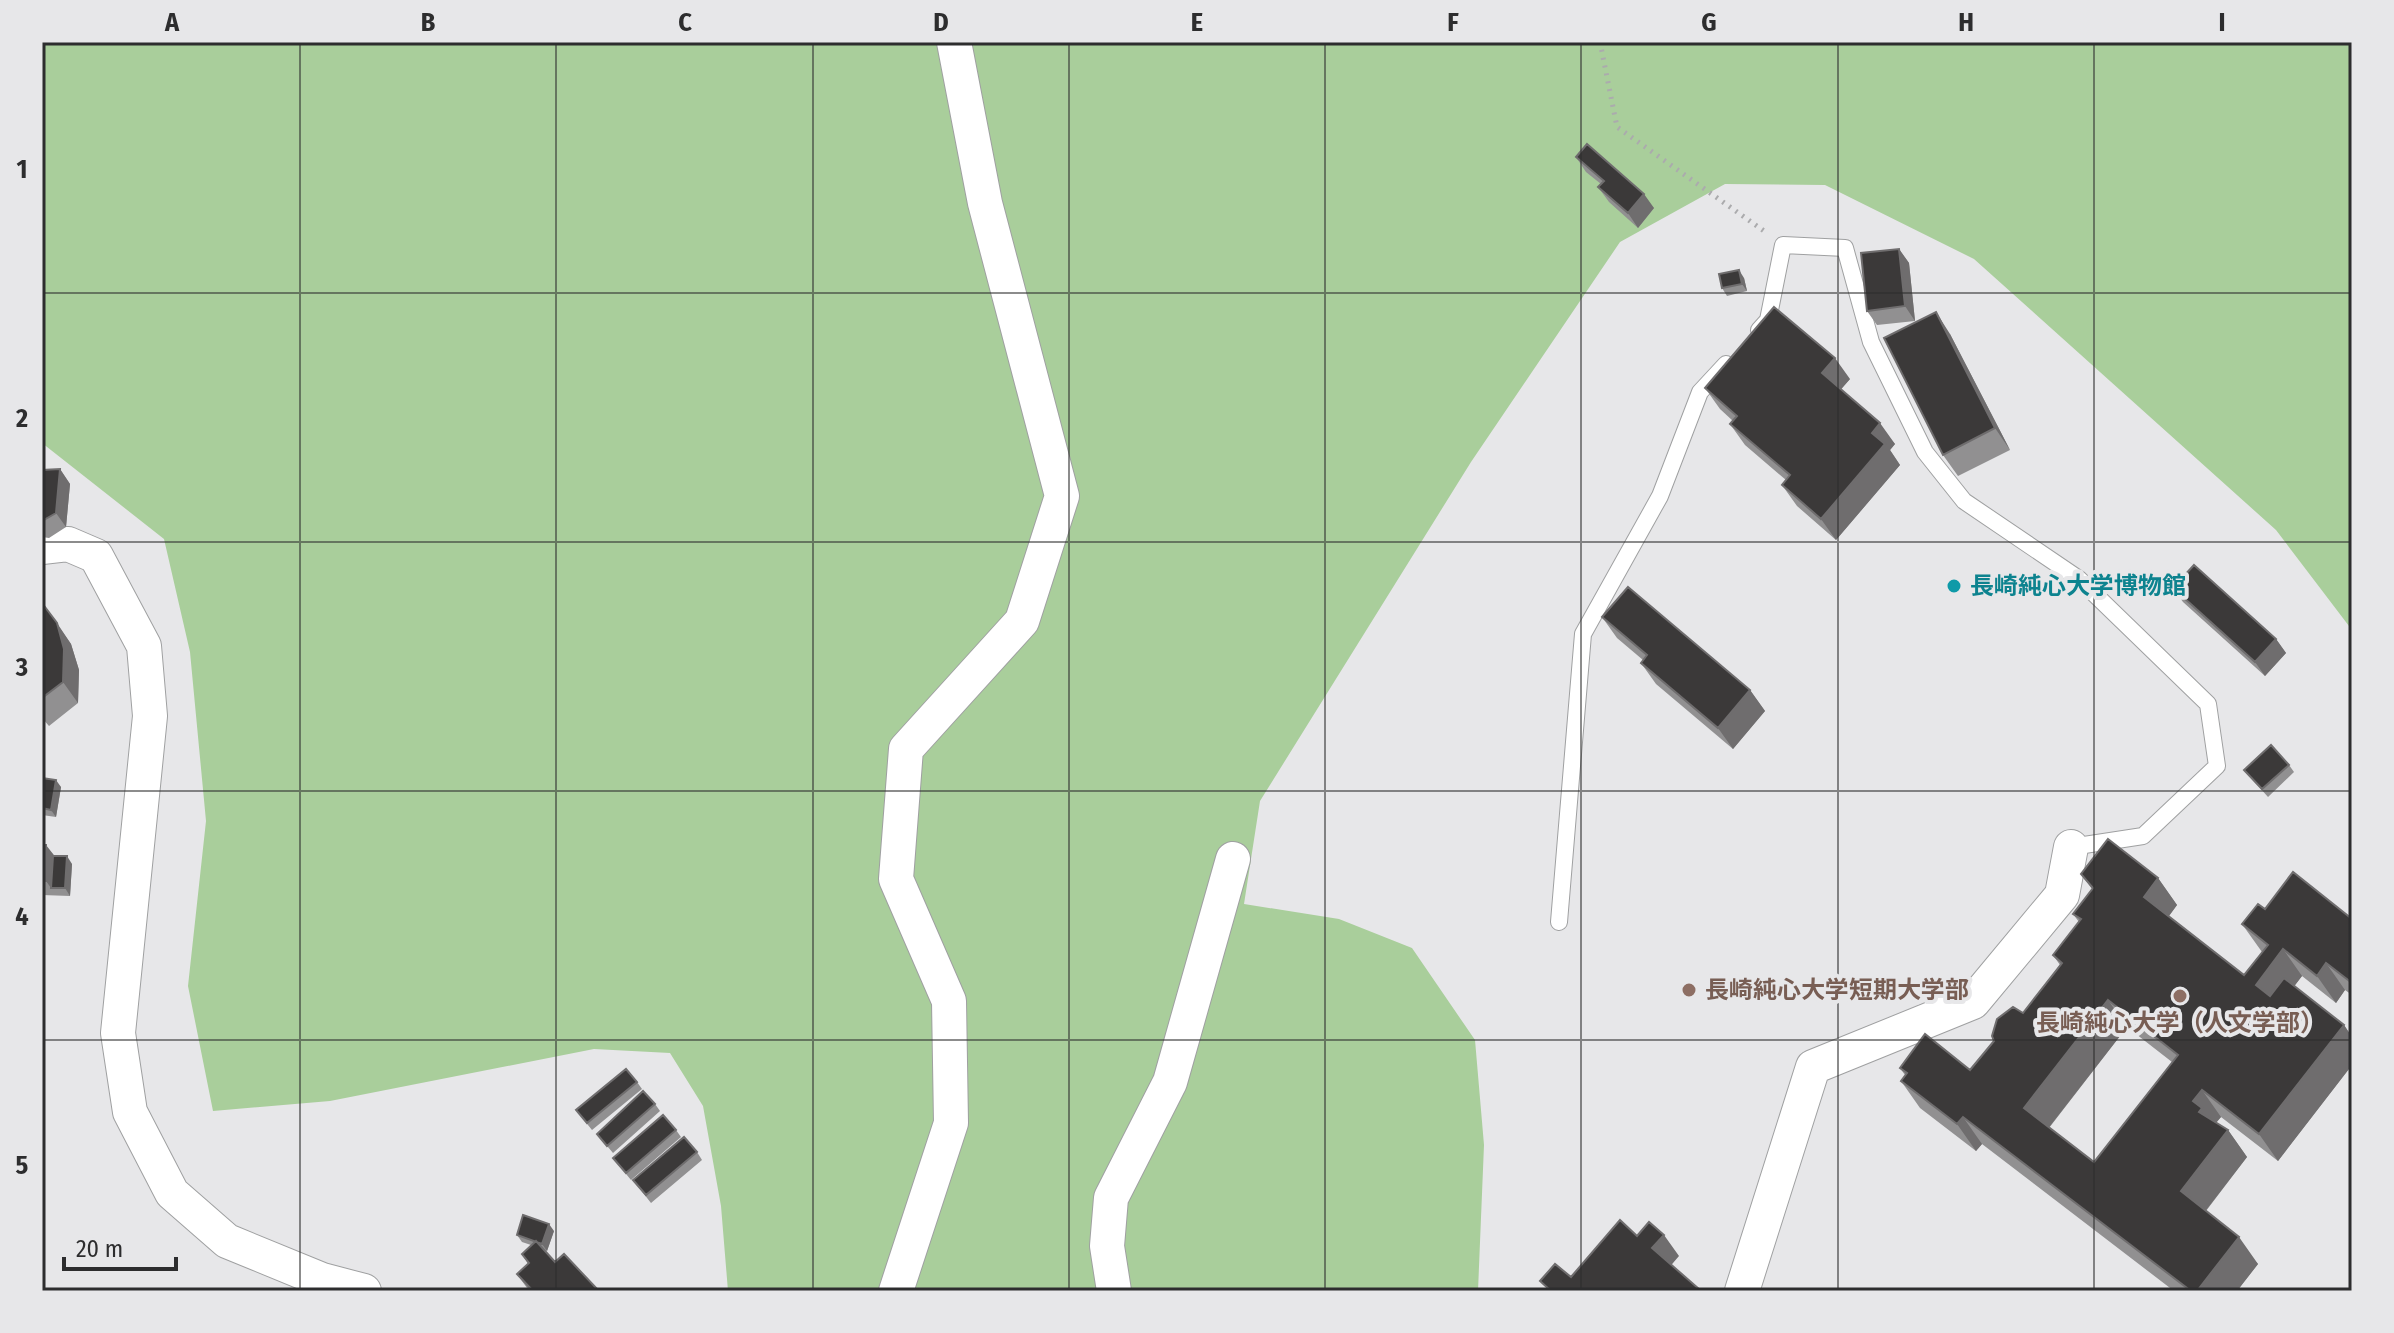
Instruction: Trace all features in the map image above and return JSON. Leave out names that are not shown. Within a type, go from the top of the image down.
[{"type":"street","points":[[896,1291],[951,1123],[949,1001],[896,879],[906,749],[1022,621],[1062,496],[985,203],[954,42]]},
{"type":"street","points":[[42,547],[68,544],[96,556],[144,646],[150,716],[118,1033],[130,1112],[172,1193],[227,1241],[322,1280],[364,1291]]},
{"type":"street","points":[[1742,1291],[1813,1067],[1973,1002],[2062,895],[2071,847]]},
{"type":"street","points":[[1114,1291],[1107,1246],[1111,1198],[1170,1082],[1233,859]]},
{"type":"lane","points":[[1559,922],[1583,634],[1660,496],[1700,392],[1768,320],[1783,245],[1845,248],[1871,342],[1925,452],[1964,501],[2079,579],[2208,704],[2217,766],[2143,836],[2071,847]]},
{"type":"path","points":[[1600,42],[1617,127],[1783,245]]},
{"type":"green space","points":[[42,42],[2352,42],[2352,630],[2276,530],[1974,259],[1825,185],[1725,184],[1620,242],[1471,462],[1260,801],[1244,904],[1339,919],[1412,948],[1475,1040],[1484,1145],[1478,1291],[728,1291],[721,1206],[703,1106],[670,1053],[594,1049],[330,1101],[213,1111],[188,986],[206,821],[190,652],[164,539],[42,443]]},
{"type":"building","points":[[1587,144],[1644,194],[1628,213],[1598,187],[1604,181],[1576,157]]},
{"type":"building","points":[[1899,249],[1905,306],[1867,311],[1861,253]]},
{"type":"building","points":[[1739,270],[1742,284],[1722,288],[1719,274]]},
{"type":"building","points":[[1774,307],[1835,358],[1822,373],[1880,423],[1872,433],[1885,444],[1821,519],[1782,485],[1790,475],[1730,424],[1737,416],[1705,388]]},
{"type":"building","points":[[1936,312],[1995,428],[1943,455],[1884,338]]},
{"type":"building","points":[[60,469],[56,513],[42,521],[42,470]]},
{"type":"building","points":[[2194,565],[2276,639],[2255,662],[2173,588]]},
{"type":"building","points":[[1628,587],[1750,690],[1718,728],[1641,663],[1647,655],[1602,617]]},
{"type":"building","points":[[42,603],[57,623],[64,649],[63,682],[42,698]]},
{"type":"building","points":[[2271,745],[2289,765],[2262,789],[2244,770]]},
{"type":"building","points":[[42,778],[56,780],[51,810],[42,808]]},
{"type":"building","points":[[2108,839],[2158,878],[2144,897],[2244,975],[2268,945],[2242,924],[2258,904],[2265,909],[2293,872],[2352,919],[2352,983],[2326,963],[2317,976],[2283,949],[2256,985],[2270,996],[2284,978],[2344,1025],[2259,1134],[2202,1090],[2193,1101],[2202,1108],[2199,1112],[2228,1130],[2181,1191],[2239,1237],[2197,1291],[2191,1291],[1963,1117],[1957,1124],[1901,1081],[1907,1073],[1900,1068],[1925,1034],[1970,1070],[1994,1041],[1992,1036],[1997,1019],[2013,1007],[2023,1013],[2062,963],[2053,955],[2081,919],[2073,914],[2093,888],[2081,874]],"holes":[[[2108,1000],[2178,1055],[2094,1162],[2024,1108]]]},
{"type":"building","points":[[42,845],[46,845],[46,881],[42,881]]},
{"type":"building","points":[[53,856],[67,856],[65,888],[51,888]]},
{"type":"building","points":[[626,1069],[637,1082],[587,1123],[576,1110]]},
{"type":"building","points":[[643,1091],[655,1104],[607,1146],[597,1134]]},
{"type":"building","points":[[663,1115],[676,1130],[626,1173],[613,1158]]},
{"type":"building","points":[[684,1137],[697,1152],[646,1195],[633,1180]]},
{"type":"building","points":[[523,1215],[549,1224],[542,1244],[517,1235]]},
{"type":"building","points":[[1620,1220],[1637,1236],[1649,1222],[1664,1235],[1652,1248],[1699,1289],[1551,1291],[1540,1281],[1555,1264],[1571,1277]]},
{"type":"building","points":[[536,1241],[555,1262],[564,1254],[599,1291],[533,1291],[517,1274],[529,1263],[522,1254]]},
{"type":"place","name":"長崎純心大学博物館","points":[[1954,586]]},
{"type":"place","name":"長崎純心大学短期大学部","points":[[1689,990]]},
{"type":"place","name":"長崎純心大学（人文学部）","points":[[2180,996]]}]
